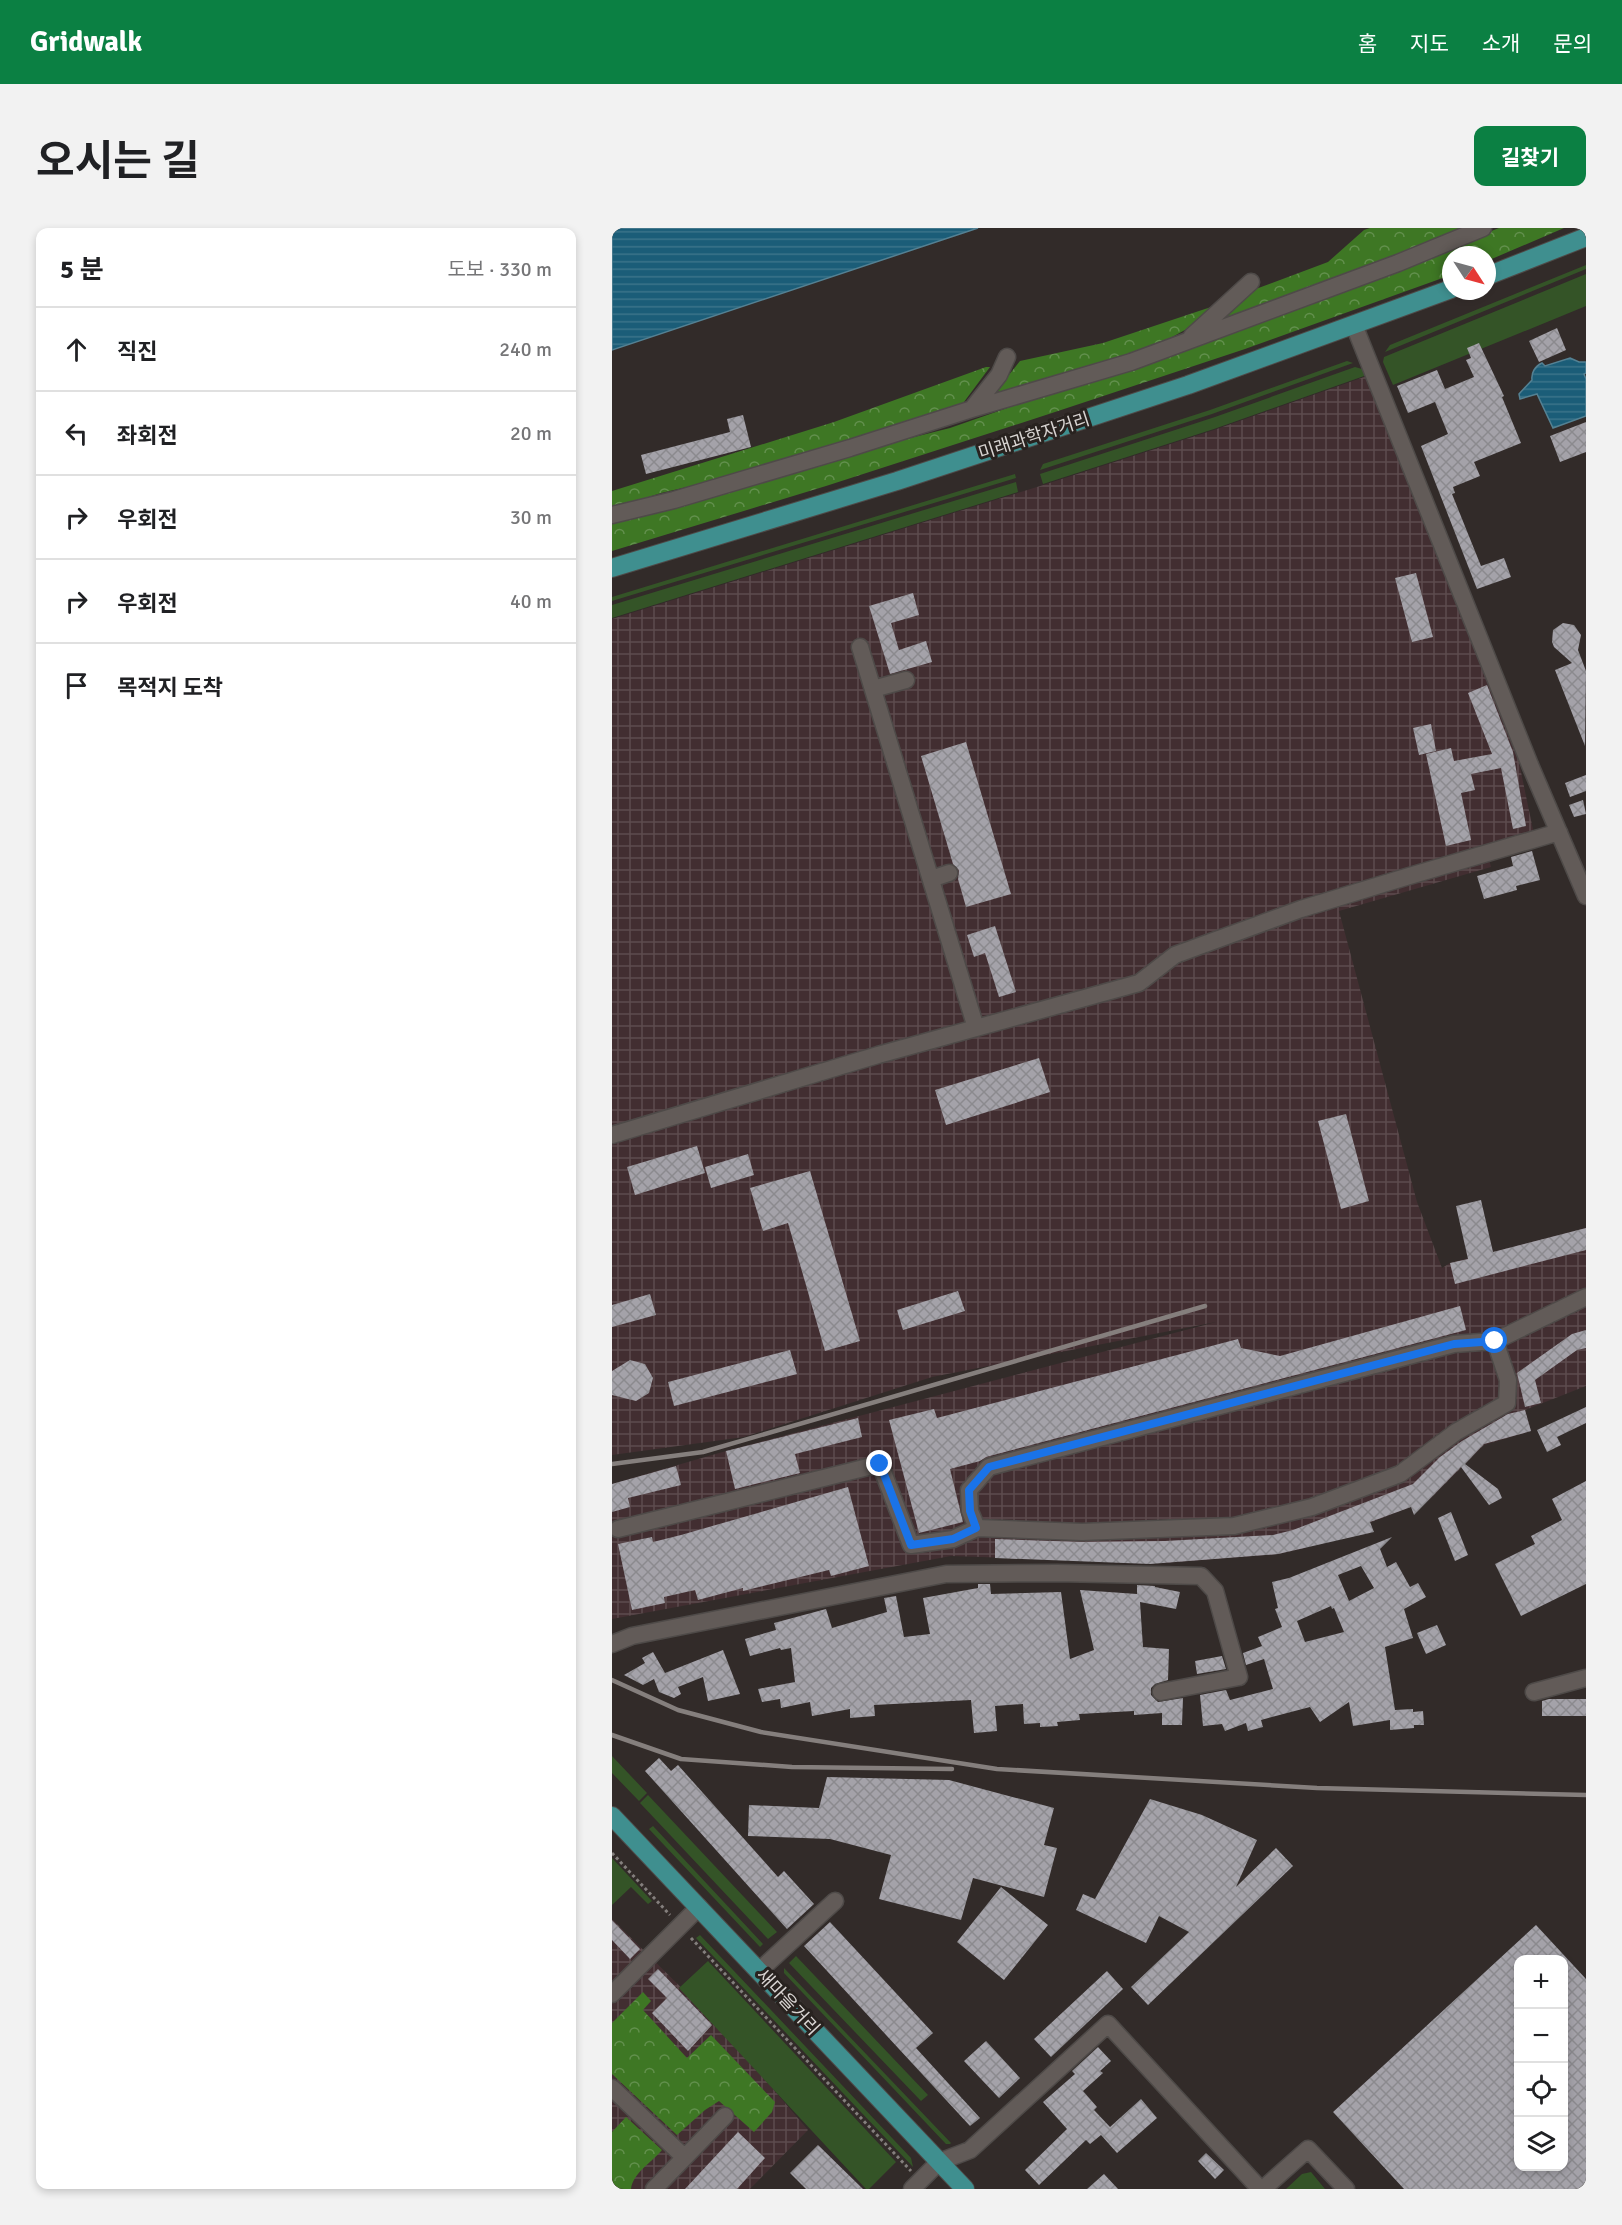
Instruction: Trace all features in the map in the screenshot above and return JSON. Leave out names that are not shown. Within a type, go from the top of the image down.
[{"type":"main road","points":[[1496,272],[1586,237]]},
{"type":"main road","name":"미래과학자거리","points":[[612,568],[897,481],[1188,385],[1442,292]]},
{"type":"main road","name":"새마을거리","points":[[612,1816],[965,2189]]},
{"type":"street","points":[[612,515],[674,500],[1131,362],[1398,263],[1483,228]]},
{"type":"street","points":[[1188,341],[1251,282]]},
{"type":"street","points":[[1354,325],[1586,896]]},
{"type":"street","points":[[972,409],[999,375],[1007,357]]},
{"type":"street","points":[[860,647],[931,879],[961,954],[975,1028]]},
{"type":"street","points":[[873,689],[906,680]]},
{"type":"street","points":[[612,1135],[878,1055],[1139,983],[1175,955],[1301,909],[1559,832]]},
{"type":"street","points":[[931,879],[949,873]]},
{"type":"street","points":[[976,1528],[970,1511],[969,1490],[989,1467],[1454,1344],[1495,1341],[1586,1297]]},
{"type":"street","points":[[618,1529],[880,1464],[911,1545],[953,1539],[976,1528],[1082,1532],[1234,1526],[1312,1507],[1400,1474],[1456,1432],[1507,1403],[1508,1380],[1495,1341]]},
{"type":"street","points":[[612,1644],[632,1636],[946,1574],[1057,1573],[1201,1576],[1215,1591],[1239,1677],[1161,1692]]},
{"type":"street","points":[[1534,1692],[1586,1678]]},
{"type":"street","points":[[759,1971],[835,1901]]},
{"type":"street","points":[[612,1994],[699,1907]]},
{"type":"street","points":[[916,2185],[939,2162],[970,2150],[1108,2024],[1262,2189],[1308,2149],[1346,2189]]},
{"type":"street","points":[[612,2088],[684,2157]]},
{"type":"street","points":[[654,2189],[725,2116]]},
{"type":"path","points":[[612,1853],[916,2185]]},
{"type":"shaded area","points":[[1367,376],[1516,748],[1536,844],[1489,859],[1491,867],[1339,911],[1417,1202],[1442,1268],[1450,1263],[1586,1228],[1586,1386],[1525,1410],[1531,1431],[1484,1445],[1429,1500],[1301,1549],[1278,1554],[1164,1563],[951,1556],[612,1619],[612,1484],[726,1451],[1216,1322],[932,1377],[744,1437],[612,1455],[612,619],[1037,487],[1214,430]]},
{"type":"shaded area","points":[[612,1919],[717,2023],[808,2130],[750,2189],[612,2189]]},
{"type":"green space","points":[[1370,228],[1465,228],[1209,326],[1253,290],[1328,262],[1364,230]]},
{"type":"green space","points":[[1499,228],[1564,228],[1496,257],[1496,246],[1453,246]]},
{"type":"green space","points":[[1442,250],[1442,278],[1245,349],[1052,413],[826,486],[612,551],[612,518],[950,428],[1303,305]]},
{"type":"green space","points":[[1586,265],[1586,269],[1385,352],[1390,345]]},
{"type":"green space","points":[[1586,274],[1586,306],[1393,385],[1383,362],[1384,357]]},
{"type":"green space","points":[[1211,307],[1192,326],[1149,350],[989,400],[1020,361],[1103,343]]},
{"type":"green space","points":[[1347,361],[1353,363],[1212,414],[1040,470],[1043,464],[1210,410]]},
{"type":"green space","points":[[990,367],[961,406],[756,471],[661,493],[612,509],[612,491],[834,422]]},
{"type":"green space","points":[[1355,367],[1362,369],[1367,375],[1214,429],[1043,484],[1040,474],[1215,417]]},
{"type":"green space","points":[[1015,474],[1016,478],[612,601],[612,597]]},
{"type":"green space","points":[[1016,482],[1018,492],[612,618],[612,605]]},
{"type":"green space","points":[[612,1756],[647,1793],[639,1801],[612,1773]]},
{"type":"green space","points":[[648,1795],[777,1932],[768,1939],[640,1803]]},
{"type":"green space","points":[[653,1826],[763,1944],[760,1947],[649,1829]]},
{"type":"green space","points":[[612,1858],[652,1901],[648,1904],[631,1887],[612,1905]]},
{"type":"green space","points":[[700,1935],[911,2158],[913,2167],[696,1938]]},
{"type":"green space","points":[[796,1956],[928,2095],[921,2101],[789,1963]]},
{"type":"green space","points":[[708,1961],[896,2162],[869,2189],[866,2189],[679,1988]]},
{"type":"green space","points":[[784,1968],[950,2144],[946,2144],[784,1973]]},
{"type":"green space","points":[[643,1992],[651,2001],[643,2010],[687,2058],[711,2035],[775,2102],[772,2112],[754,2132],[719,2101],[705,2110],[677,2135],[612,2074],[612,2023]]},
{"type":"green space","points":[[626,2117],[662,2150],[635,2178],[631,2189],[612,2189],[612,2132]]},
{"type":"green space","points":[[1311,2172],[1325,2189],[1286,2189],[1302,2174]]},
{"type":"water","points":[[612,228],[978,228],[612,350]]},
{"type":"water","points":[[1570,358],[1586,362],[1586,373],[1584,374],[1586,416],[1553,428],[1537,394],[1520,399],[1519,394],[1532,380],[1535,368],[1540,364],[1545,366]]},
{"type":"building","points":[[1557,328],[1566,350],[1539,362],[1529,341]]},
{"type":"building","points":[[1479,343],[1504,396],[1502,397],[1521,443],[1474,462],[1480,476],[1453,487],[1455,493],[1452,494],[1481,566],[1504,558],[1511,577],[1477,589],[1421,446],[1448,434],[1435,402],[1408,413],[1397,386],[1437,370],[1445,389],[1474,377],[1466,360],[1471,358],[1467,348]]},
{"type":"building","points":[[743,415],[751,447],[646,474],[641,455],[730,432],[727,419]]},
{"type":"building","points":[[1586,422],[1586,452],[1560,462],[1550,436]]},
{"type":"building","points":[[1416,573],[1433,637],[1412,642],[1395,578]]},
{"type":"building","points":[[913,593],[919,615],[891,623],[899,650],[926,641],[932,662],[890,674],[869,606]]},
{"type":"building","points":[[1563,623],[1574,625],[1581,635],[1578,650],[1586,671],[1585,746],[1555,670],[1572,663],[1554,647],[1552,642],[1553,630]]},
{"type":"building","points":[[1487,685],[1513,752],[1526,826],[1513,829],[1501,768],[1471,774],[1475,790],[1461,793],[1471,840],[1446,846],[1426,754],[1451,748],[1454,761],[1492,754],[1468,693]]},
{"type":"building","points":[[1431,724],[1436,751],[1419,755],[1413,728]]},
{"type":"building","points":[[966,742],[1011,894],[966,907],[958,879],[959,870],[953,864],[921,756]]},
{"type":"building","points":[[1586,775],[1586,791],[1570,797],[1565,783]]},
{"type":"building","points":[[1583,800],[1586,814],[1574,817],[1569,805]]},
{"type":"building","points":[[1532,851],[1540,880],[1516,886],[1517,890],[1484,899],[1477,876],[1513,866],[1511,857]]},
{"type":"building","points":[[995,926],[1016,992],[999,997],[985,953],[974,957],[967,935]]},
{"type":"building","points":[[1039,1058],[1050,1092],[946,1125],[935,1090]]},
{"type":"building","points":[[1346,1114],[1369,1201],[1341,1209],[1318,1121]]},
{"type":"building","points":[[697,1146],[705,1173],[635,1195],[627,1167]]},
{"type":"building","points":[[748,1154],[754,1175],[711,1188],[705,1167]]},
{"type":"building","points":[[810,1171],[860,1341],[825,1351],[788,1223],[763,1231],[750,1188]]},
{"type":"building","points":[[1481,1200],[1493,1252],[1586,1228],[1586,1250],[1455,1284],[1450,1263],[1468,1259],[1456,1206]]},
{"type":"building","points":[[958,1291],[965,1311],[903,1330],[897,1310]]},
{"type":"building","points":[[650,1294],[656,1315],[612,1327],[612,1305]]},
{"type":"building","points":[[1460,1306],[1466,1330],[986,1457],[980,1461],[950,1469],[963,1522],[919,1533],[889,1420],[934,1409],[937,1418],[1238,1339],[1241,1348],[1280,1356]]},
{"type":"building","points":[[1586,1330],[1586,1348],[1577,1350],[1535,1380],[1541,1403],[1525,1407],[1517,1373],[1572,1334]]},
{"type":"building","points":[[790,1350],[797,1374],[674,1406],[668,1382]]},
{"type":"building","points":[[630,1360],[645,1364],[653,1378],[649,1393],[636,1401],[612,1395],[612,1371]]},
{"type":"building","points":[[1586,1407],[1586,1423],[1557,1437],[1561,1445],[1547,1452],[1537,1430]]},
{"type":"building","points":[[1525,1410],[1531,1431],[1484,1444],[1465,1464],[1498,1489],[1502,1498],[1489,1505],[1461,1467],[1414,1515],[1411,1507],[1370,1522],[1374,1532],[1278,1554],[1150,1564],[995,1558],[995,1539],[1082,1542],[1165,1541],[1273,1535],[1293,1530],[1413,1484],[1440,1457],[1462,1441],[1508,1414]]},
{"type":"building","points":[[858,1418],[862,1437],[795,1454],[800,1473],[735,1489],[726,1451]]},
{"type":"building","points":[[676,1466],[681,1485],[628,1498],[630,1507],[612,1512],[612,1484]]},
{"type":"building","points":[[1586,1481],[1586,1584],[1521,1616],[1495,1564],[1535,1544],[1531,1536],[1562,1520],[1552,1499]]},
{"type":"building","points":[[848,1487],[869,1566],[831,1576],[829,1570],[698,1600],[695,1590],[664,1597],[665,1603],[632,1610],[618,1544],[652,1537],[653,1542]]},
{"type":"building","points":[[1451,1512],[1468,1555],[1455,1561],[1438,1518]]},
{"type":"building","points":[[1392,1537],[1380,1549],[1387,1567],[1396,1562],[1410,1587],[1418,1583],[1426,1597],[1404,1609],[1413,1638],[1385,1647],[1395,1710],[1423,1711],[1424,1725],[1390,1730],[1390,1720],[1353,1726],[1349,1702],[1320,1722],[1310,1707],[1261,1720],[1263,1727],[1248,1731],[1246,1723],[1225,1731],[1222,1724],[1203,1726],[1200,1695],[1226,1690],[1230,1700],[1273,1689],[1264,1659],[1246,1665],[1243,1653],[1262,1646],[1258,1637],[1282,1627],[1275,1609],[1278,1608],[1272,1582],[1289,1578]],"holes":[[[1361,1566],[1374,1588],[1349,1601],[1338,1575]],[[1331,1606],[1344,1632],[1305,1642],[1297,1621]]]},
{"type":"building","points":[[978,1584],[990,1584],[991,1594],[1061,1592],[1070,1659],[1094,1650],[1080,1590],[1137,1594],[1137,1585],[1155,1586],[1180,1592],[1176,1609],[1140,1602],[1143,1647],[1169,1649],[1168,1680],[1155,1684],[1151,1688],[1151,1695],[1158,1702],[1183,1698],[1182,1725],[1162,1725],[1162,1713],[1134,1715],[1134,1711],[1079,1714],[1080,1720],[1057,1722],[1058,1726],[1040,1727],[1040,1723],[1024,1724],[1023,1704],[995,1706],[997,1731],[974,1733],[971,1700],[874,1705],[875,1716],[850,1718],[850,1709],[812,1716],[810,1702],[781,1708],[780,1699],[762,1702],[758,1689],[795,1682],[791,1648],[781,1650],[780,1648],[750,1656],[745,1639],[776,1630],[774,1623],[826,1609],[832,1628],[887,1612],[884,1598],[896,1596],[904,1637],[930,1634],[923,1598],[978,1588]]},
{"type":"building","points":[[1437,1625],[1446,1645],[1426,1654],[1417,1633]]},
{"type":"building","points":[[723,1650],[740,1694],[708,1701],[703,1677],[678,1687],[681,1694],[674,1698],[659,1692],[654,1679],[643,1685],[624,1675],[645,1663],[642,1658],[653,1652],[665,1673]]},
{"type":"building","points":[[1222,1656],[1226,1669],[1197,1674],[1195,1661]]},
{"type":"building","points":[[1586,1699],[1586,1716],[1542,1716],[1542,1701]]},
{"type":"building","points":[[659,1758],[671,1771],[678,1765],[778,1877],[784,1871],[814,1904],[787,1929],[645,1771]]},
{"type":"building","points":[[827,1777],[949,1780],[1054,1808],[1044,1845],[1057,1848],[1044,1897],[973,1878],[961,1920],[879,1899],[891,1855],[830,1839],[748,1836],[749,1805],[819,1808]]},
{"type":"building","points":[[1150,1799],[1202,1815],[1257,1840],[1236,1887],[1276,1848],[1293,1866],[1148,2005],[1131,1987],[1189,1932],[1159,1916],[1146,1943],[1076,1910],[1083,1894],[1095,1899]]},
{"type":"building","points":[[1001,1887],[1048,1925],[1004,1980],[957,1942]]},
{"type":"building","points":[[612,1920],[640,1949],[630,1959],[612,1940]]},
{"type":"building","points":[[830,1922],[933,2033],[916,2048],[980,2118],[970,2126],[804,1946]]},
{"type":"building","points":[[1536,1925],[1564,1955],[1514,1955],[1514,2171],[1568,2171],[1568,1960],[1586,1979],[1586,2189],[1404,2189],[1333,2112]]},
{"type":"building","points":[[658,1969],[712,2025],[688,2051],[652,2013],[667,1998],[648,1979]]},
{"type":"building","points":[[1107,1971],[1123,1989],[1051,2057],[1034,2039]]},
{"type":"building","points":[[986,2041],[1020,2078],[999,2098],[964,2061]]},
{"type":"building","points":[[1098,2047],[1111,2061],[1100,2071],[1103,2073],[1083,2091],[1097,2107],[1094,2110],[1110,2127],[1141,2099],[1157,2118],[1117,2153],[1101,2135],[1090,2144],[1086,2140],[1039,2185],[1025,2170],[1067,2129],[1043,2102],[1075,2074],[1072,2071]]},
{"type":"building","points":[[738,2132],[765,2158],[737,2189],[685,2189]]},
{"type":"building","points":[[818,2145],[863,2189],[806,2189],[790,2173]]},
{"type":"building","points":[[1206,2153],[1224,2170],[1215,2179],[1198,2161]]},
{"type":"building","points":[[1104,2174],[1118,2189],[1087,2189]]},
{"type":"railway","points":[[612,1464],[703,1452],[1205,1306]]},
{"type":"railway","points":[[612,1680],[678,1710],[761,1732],[997,1769],[1317,1788],[1586,1795]]},
{"type":"railway","points":[[612,1735],[681,1759],[792,1767],[952,1769]]},
{"type":"route","points":[[880,1464],[911,1545],[953,1539],[976,1528],[970,1511],[969,1490],[989,1467],[1454,1344],[1495,1341]]}]
